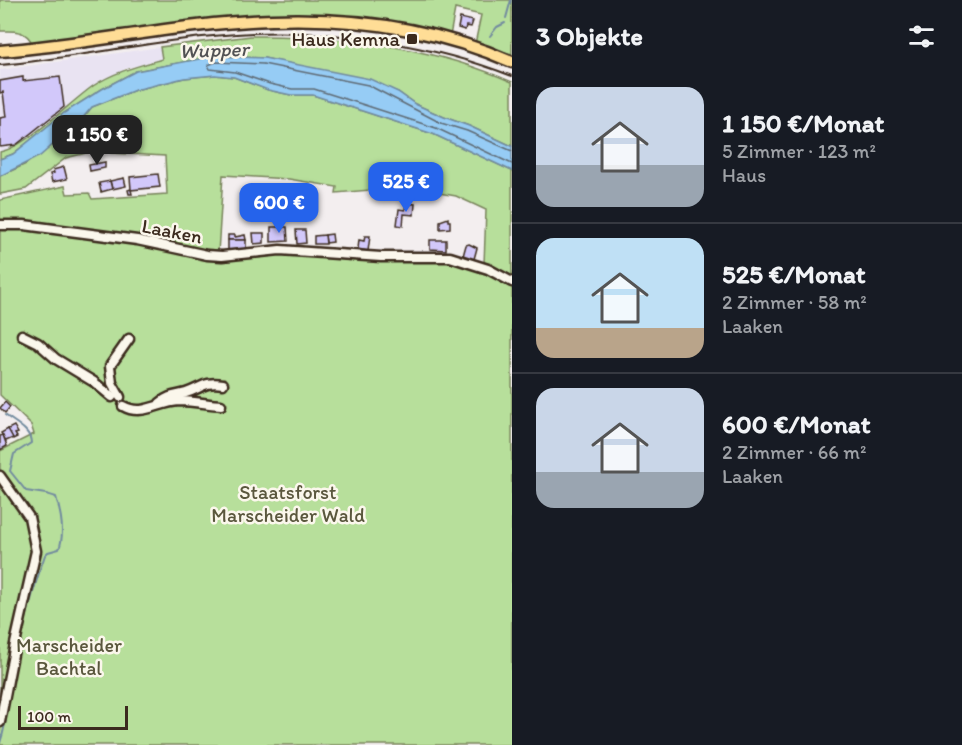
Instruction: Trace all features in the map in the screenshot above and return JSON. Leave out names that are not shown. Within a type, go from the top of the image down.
[{"type":"main road","points":[[0,51],[214,24],[310,20],[368,24],[415,32],[470,46],[511,60]]},
{"type":"street","name":"Laaken","points":[[0,225],[24,225],[137,240],[207,255],[222,256],[280,250],[381,257],[450,257],[488,269],[512,282]]},
{"type":"street","points":[[22,335],[38,343],[56,359],[136,410],[155,408],[176,401],[221,405]]},
{"type":"street","points":[[118,400],[112,383],[110,366],[129,339]]},
{"type":"street","points":[[155,408],[170,396],[185,393],[206,383],[223,384]]},
{"type":"street","points":[[0,476],[29,516],[36,551],[12,655],[0,722]]},
{"type":"shaded area","points":[[160,47],[162,59],[125,69],[18,145],[0,152],[0,70]]},
{"type":"green space","points":[[0,0],[512,0],[512,54],[475,44],[481,15],[455,9],[450,36],[311,16],[32,43],[22,33],[0,31]]},
{"type":"green space","points":[[251,36],[318,38],[384,45],[449,59],[512,82],[512,146],[415,104],[398,92],[264,58],[215,56],[136,71],[64,113],[13,154],[0,159],[0,152],[35,133],[101,81],[162,59],[160,47]]},
{"type":"green space","name":"Staatsforst Marscheider Wald","points":[[215,75],[234,77],[268,90],[291,95],[313,95],[433,134],[512,171],[512,745],[0,745],[0,451],[34,434],[31,425],[0,395],[0,200],[65,186],[67,194],[89,193],[92,199],[167,194],[165,156],[111,153],[106,148],[66,158],[26,189],[0,194],[0,176],[26,164],[81,120],[92,107],[135,90],[184,78]],"holes":[[[223,175],[289,179],[337,187],[336,193],[405,187],[456,196],[486,210],[484,264],[351,252],[218,253]]]},
{"type":"water","points":[[215,56],[264,58],[370,79],[398,92],[415,104],[512,146],[512,171],[433,134],[313,95],[291,95],[268,90],[234,77],[215,75],[184,78],[135,90],[92,107],[81,120],[40,156],[0,176],[0,159],[13,154],[64,113],[102,89],[136,71]]},
{"type":"building","points":[[460,18],[473,21],[471,27],[466,26],[465,30],[458,28]]},
{"type":"building","points":[[23,77],[23,81],[60,77],[64,107],[16,145],[0,147],[0,118],[6,117],[3,92],[0,93],[0,81]]},
{"type":"building","points":[[105,162],[105,168],[90,171],[89,165]]},
{"type":"building","points":[[64,167],[67,179],[52,182],[50,174],[54,173],[53,170]]},
{"type":"building","points":[[158,174],[160,187],[131,190],[132,194],[129,194],[130,177]]},
{"type":"building","points":[[124,178],[126,186],[112,189],[110,181]]},
{"type":"building","points":[[110,181],[112,189],[101,192],[99,183]]},
{"type":"building","points":[[406,203],[415,204],[414,215],[404,214],[403,226],[397,225],[399,209],[405,210]]},
{"type":"building","points":[[448,218],[450,228],[440,229],[440,221]]},
{"type":"building","points":[[271,227],[287,227],[288,241],[271,242]]},
{"type":"building","points":[[296,230],[305,230],[306,243],[297,244]]},
{"type":"building","points":[[253,233],[264,233],[264,243],[254,244]]},
{"type":"building","points":[[332,234],[333,242],[326,243],[325,235]]},
{"type":"building","points":[[228,235],[235,235],[235,237],[245,235],[246,240],[228,240]]},
{"type":"building","points":[[325,235],[326,244],[314,244],[314,236]]},
{"type":"building","points":[[365,236],[370,236],[368,251],[358,249],[359,240],[364,241]]},
{"type":"building","points":[[228,240],[246,240],[246,249],[228,250]]},
{"type":"building","points":[[430,240],[446,240],[446,250],[430,249]]},
{"type":"building","points":[[466,245],[477,248],[474,259],[463,256]]},
{"type":"building","points":[[5,402],[10,407],[5,413],[0,408]]},
{"type":"building","points":[[14,426],[18,433],[13,439],[8,429]]},
{"type":"building","points":[[8,429],[13,438],[6,441],[1,433]]},
{"type":"building","points":[[3,435],[7,446],[0,450],[0,436]]},
{"type":"waterway","points":[[506,18],[511,0]]},
{"type":"waterway","points":[[490,36],[497,27],[505,23]]},
{"type":"waterway","points":[[0,743],[18,652],[35,587],[45,555],[59,549],[62,530],[56,497],[26,491],[10,471],[14,454],[31,443],[28,434],[5,415]]},
{"type":"railway","points":[[0,65],[221,35],[285,32],[351,37],[418,48],[482,65],[512,76]]},
{"type":"place","name":"Haus Kemna","points":[[412,39]]},
{"type":"water label","name":"Wupper","points":[[214,50]]},
{"type":"park label","name":"Marscheider Bachtal","points":[[69,656]]}]
